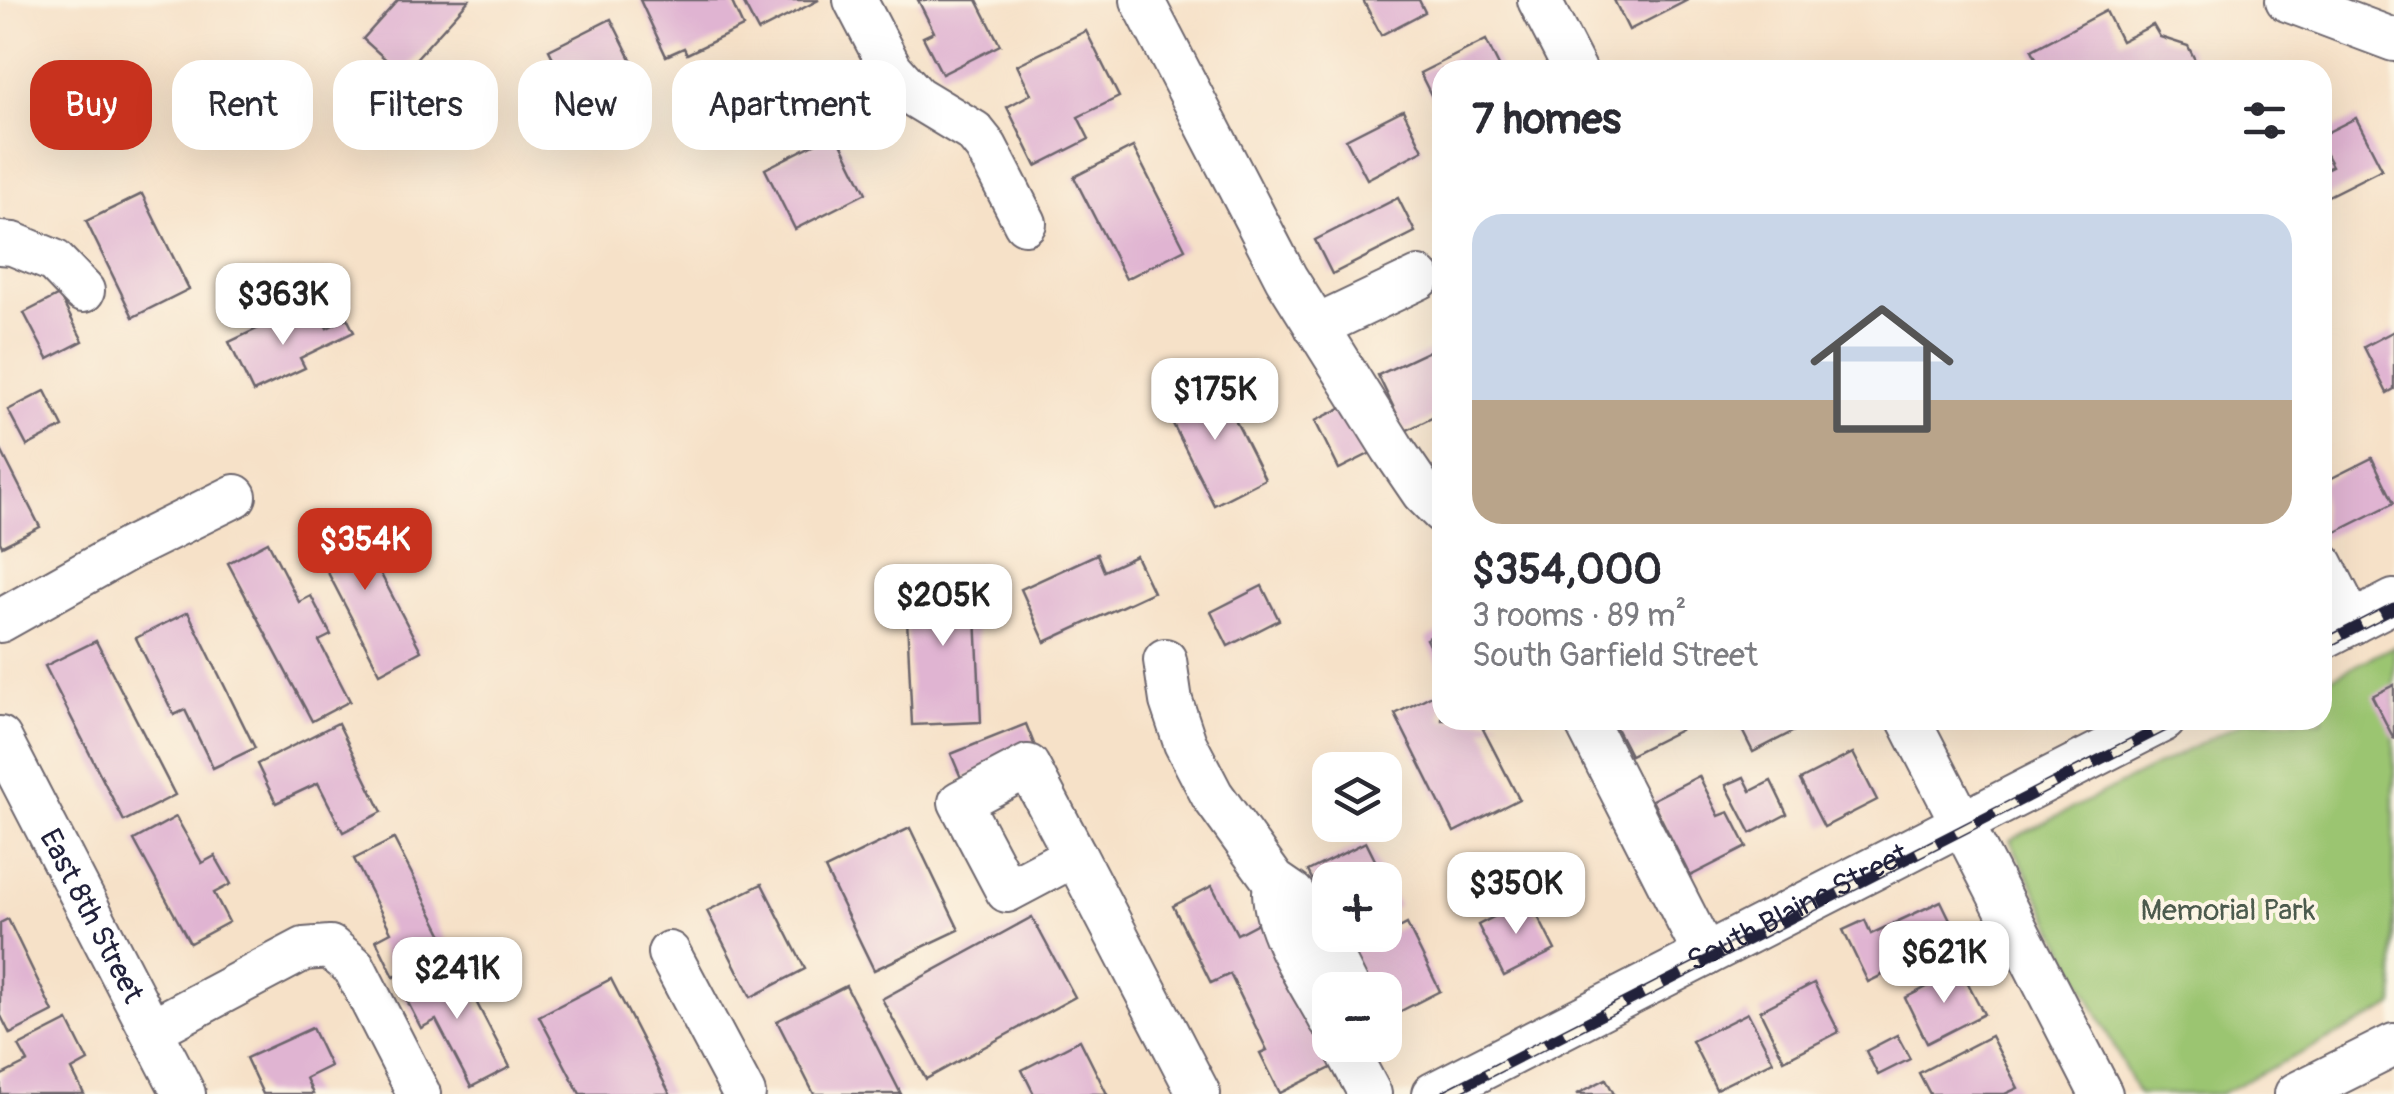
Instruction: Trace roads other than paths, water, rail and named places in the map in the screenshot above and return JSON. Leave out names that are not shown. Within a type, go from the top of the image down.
[{"type":"street","points":[[856,0],[891,69],[916,97],[974,132],[986,147],[1025,223]]},
{"type":"street","points":[[1142,0],[1286,278],[1392,449],[1432,501]]},
{"type":"street","points":[[1539,0],[1570,60]]},
{"type":"street","points":[[2296,2],[2394,40]]},
{"type":"street","points":[[0,243],[13,244],[54,261],[83,291]]},
{"type":"street","points":[[1316,327],[1419,278]]},
{"type":"street","points":[[0,621],[130,548],[235,496]]},
{"type":"street","points":[[2337,631],[2394,602]]},
{"type":"street","points":[[1166,660],[1171,701],[1185,743],[1212,795],[1274,881],[1294,894],[1340,972]]},
{"type":"street","points":[[1590,730],[1704,955]]},
{"type":"street","points":[[1913,730],[2100,1094]]},
{"type":"street","name":"South Blaine Street","points":[[1457,1088],[1704,955],[2145,730]]},
{"type":"street","name":"East 8th Street","points":[[0,738],[184,1094]]},
{"type":"street","points":[[1075,855],[1199,1094]]},
{"type":"street","points":[[1274,881],[1274,907],[1312,985]]},
{"type":"street","points":[[152,1030],[304,949],[330,946],[354,967],[419,1094]]},
{"type":"street","points":[[669,953],[744,1094]]},
{"type":"street","points":[[2296,1094],[2394,1044]]},
{"type":"street","points":[[1353,1062],[1370,1094]]},
{"type":"street","points":[[1385,1062],[1401,1094]]},
{"type":"railway","points":[[2332,640],[2394,608]]},
{"type":"railway","points":[[1447,1094],[2157,730]]},
{"type":"park label","name":"Memorial Park","points":[[2228,910]]}]
